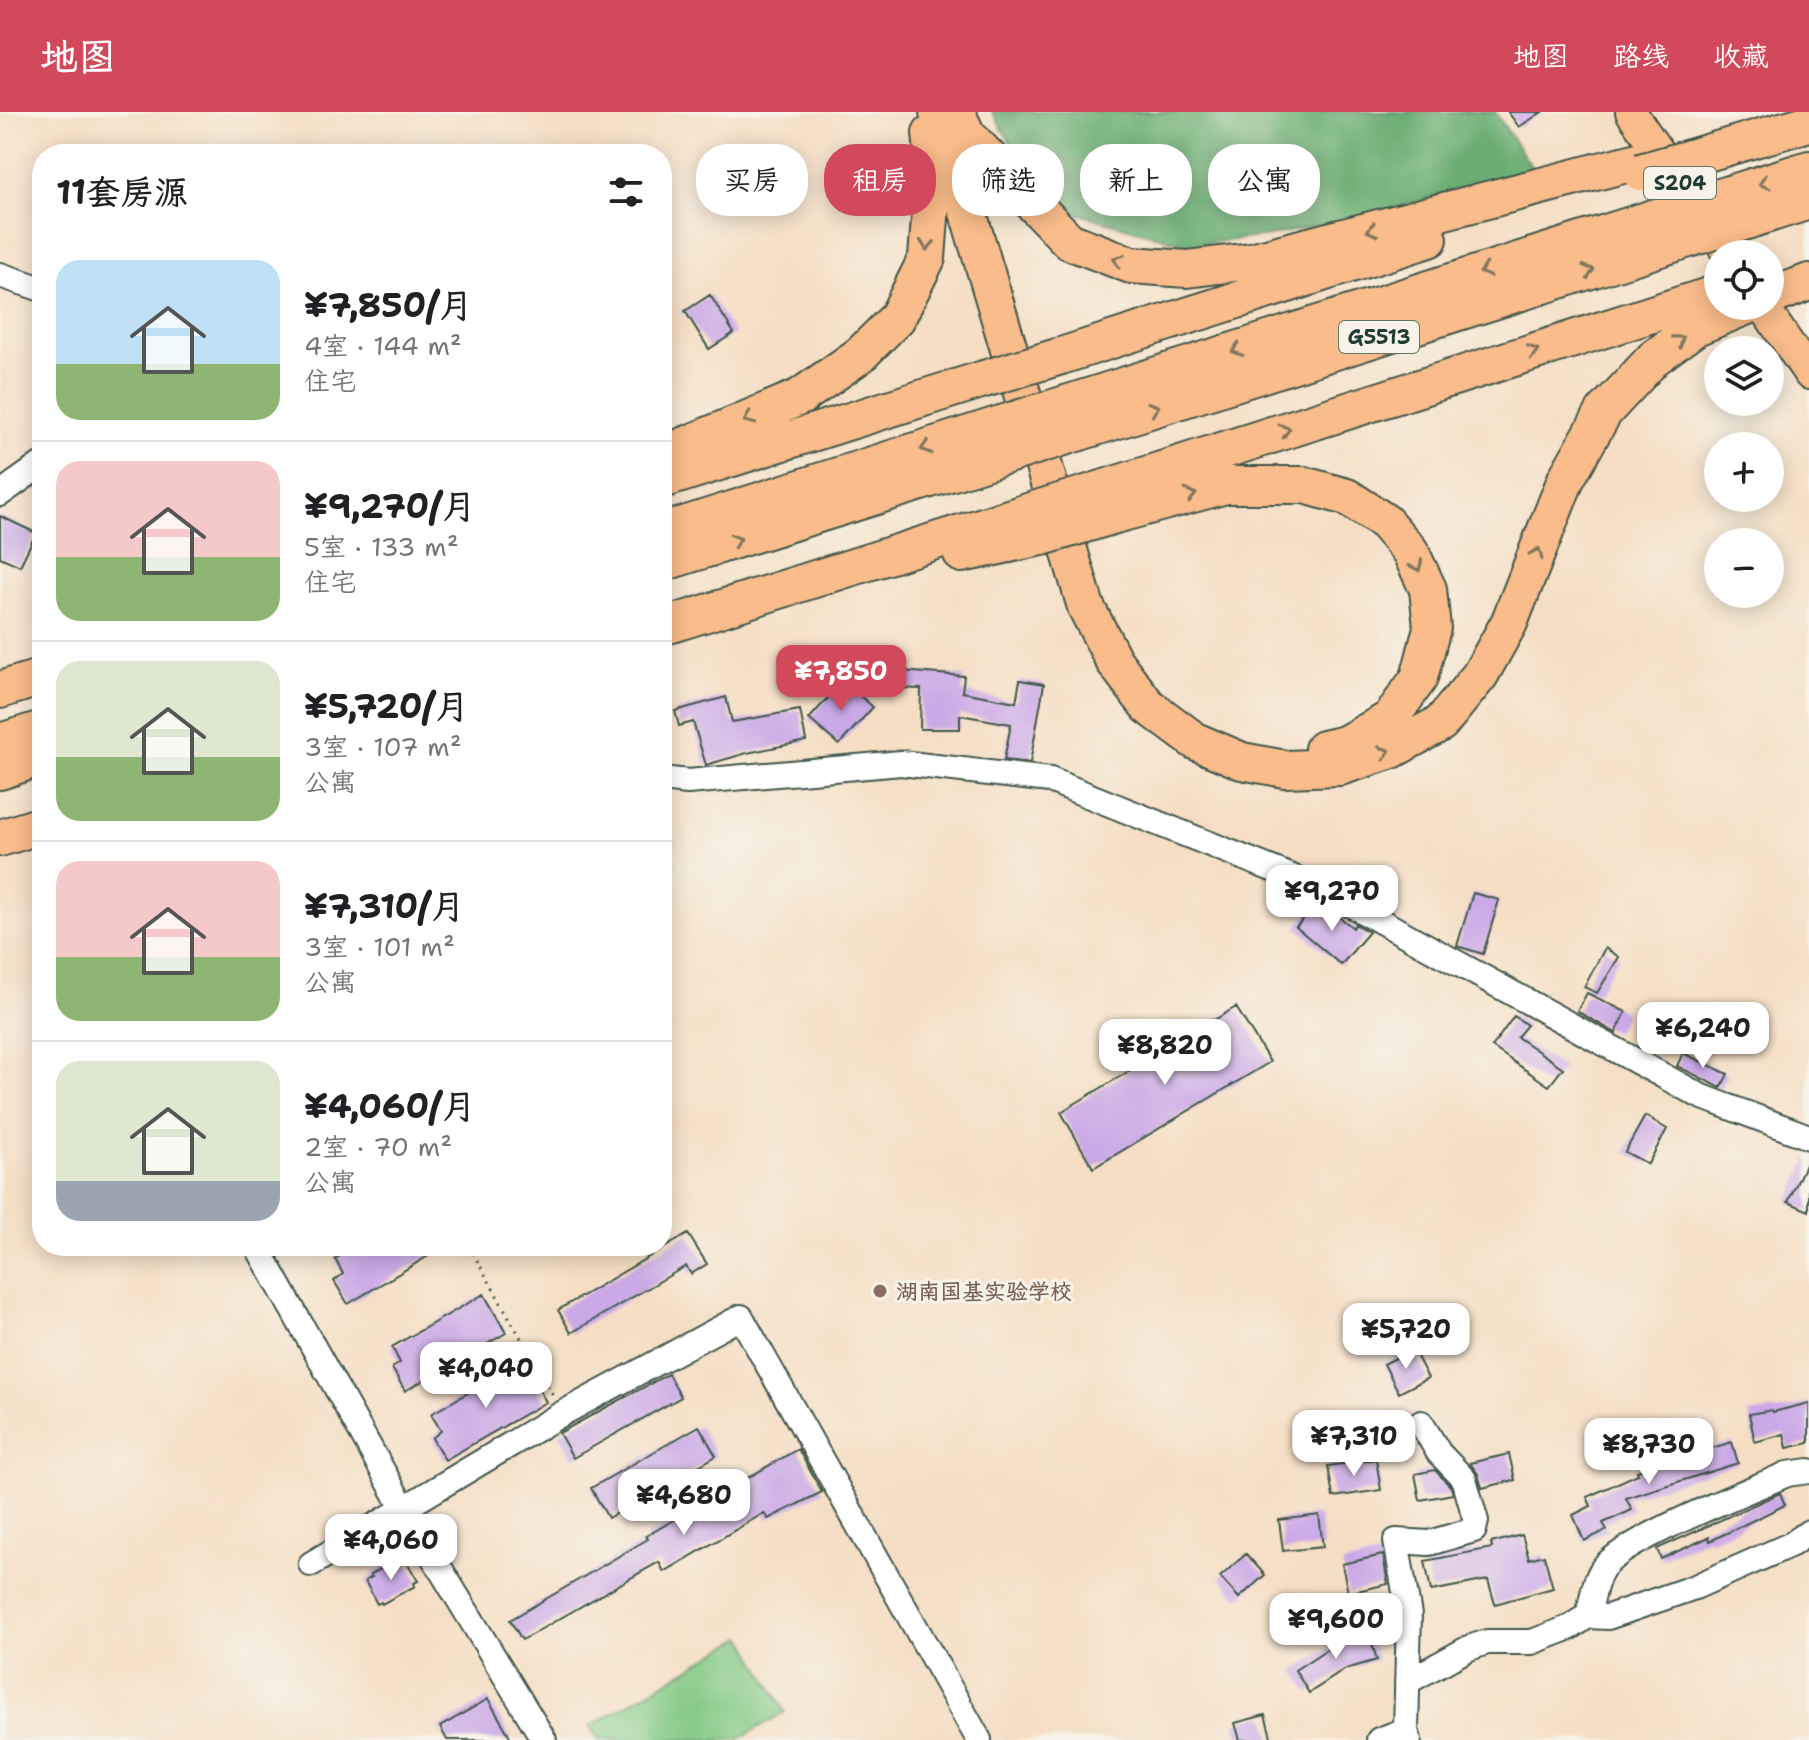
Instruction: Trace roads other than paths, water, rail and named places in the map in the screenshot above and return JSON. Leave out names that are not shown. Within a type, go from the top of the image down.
[{"type":"highway","points":[[672,451],[800,397],[860,355],[897,318],[927,258],[934,165],[929,112]]},
{"type":"highway","points":[[938,112],[1086,607],[1114,661],[1148,706],[1195,741],[1242,761],[1285,769],[1340,767],[1392,750],[1441,723],[1480,675],[1509,623],[1566,479],[1604,412],[1654,358],[1707,320]]},
{"type":"highway","points":[[962,123],[1100,594],[1130,653],[1158,691],[1201,727],[1250,749],[1294,754],[1345,744],[1390,719],[1419,678],[1432,628],[1428,589],[1410,551],[1385,522],[1347,497],[1304,485],[1226,485],[1110,502]]},
{"type":"highway","points":[[962,123],[1069,241],[1131,265],[1187,269],[1251,261],[1639,167]]},
{"type":"highway","points":[[672,477],[1061,356],[1639,167],[1688,153],[1736,145],[1809,123]]},
{"type":"highway","name":"G5513","points":[[1728,225],[1809,169]]},
{"type":"highway","name":"G5513","points":[[672,559],[1004,440],[1672,228],[1728,225],[1809,201]]},
{"type":"highway","points":[[672,624],[1110,502],[1704,313]]},
{"type":"highway","name":"G5513","points":[[672,529],[1004,440]]},
{"type":"highway","points":[[0,690],[32,680]]},
{"type":"highway","points":[[0,742],[32,732]]},
{"type":"highway","points":[[0,771],[32,760]]},
{"type":"highway","points":[[0,838],[32,828]]},
{"type":"main road","name":"S204","points":[[1631,112],[1728,225]]},
{"type":"main road","points":[[1784,288],[1809,374]]},
{"type":"street","points":[[0,275],[32,286]]},
{"type":"street","points":[[0,494],[32,471]]},
{"type":"street","points":[[672,780],[688,782],[901,763],[1050,780],[1322,889],[1700,1096],[1809,1137]]},
{"type":"street","points":[[263,1256],[404,1509],[544,1740]]},
{"type":"street","points":[[311,1564],[563,1413],[741,1317],[979,1740]]},
{"type":"street","points":[[1379,1740],[1407,1735],[1409,1615],[1396,1541],[1429,1543],[1474,1530],[1476,1521],[1464,1479],[1439,1453],[1421,1423]]},
{"type":"street","points":[[1588,1616],[1603,1567],[1642,1540],[1787,1474],[1809,1471]]},
{"type":"street","points":[[1407,1682],[1469,1648],[1487,1642],[1532,1642],[1571,1627],[1588,1616],[1608,1617],[1695,1587],[1792,1544],[1809,1532]]},
{"type":"place","name":"湖南国基实验学校","points":[[880,1291]]}]
